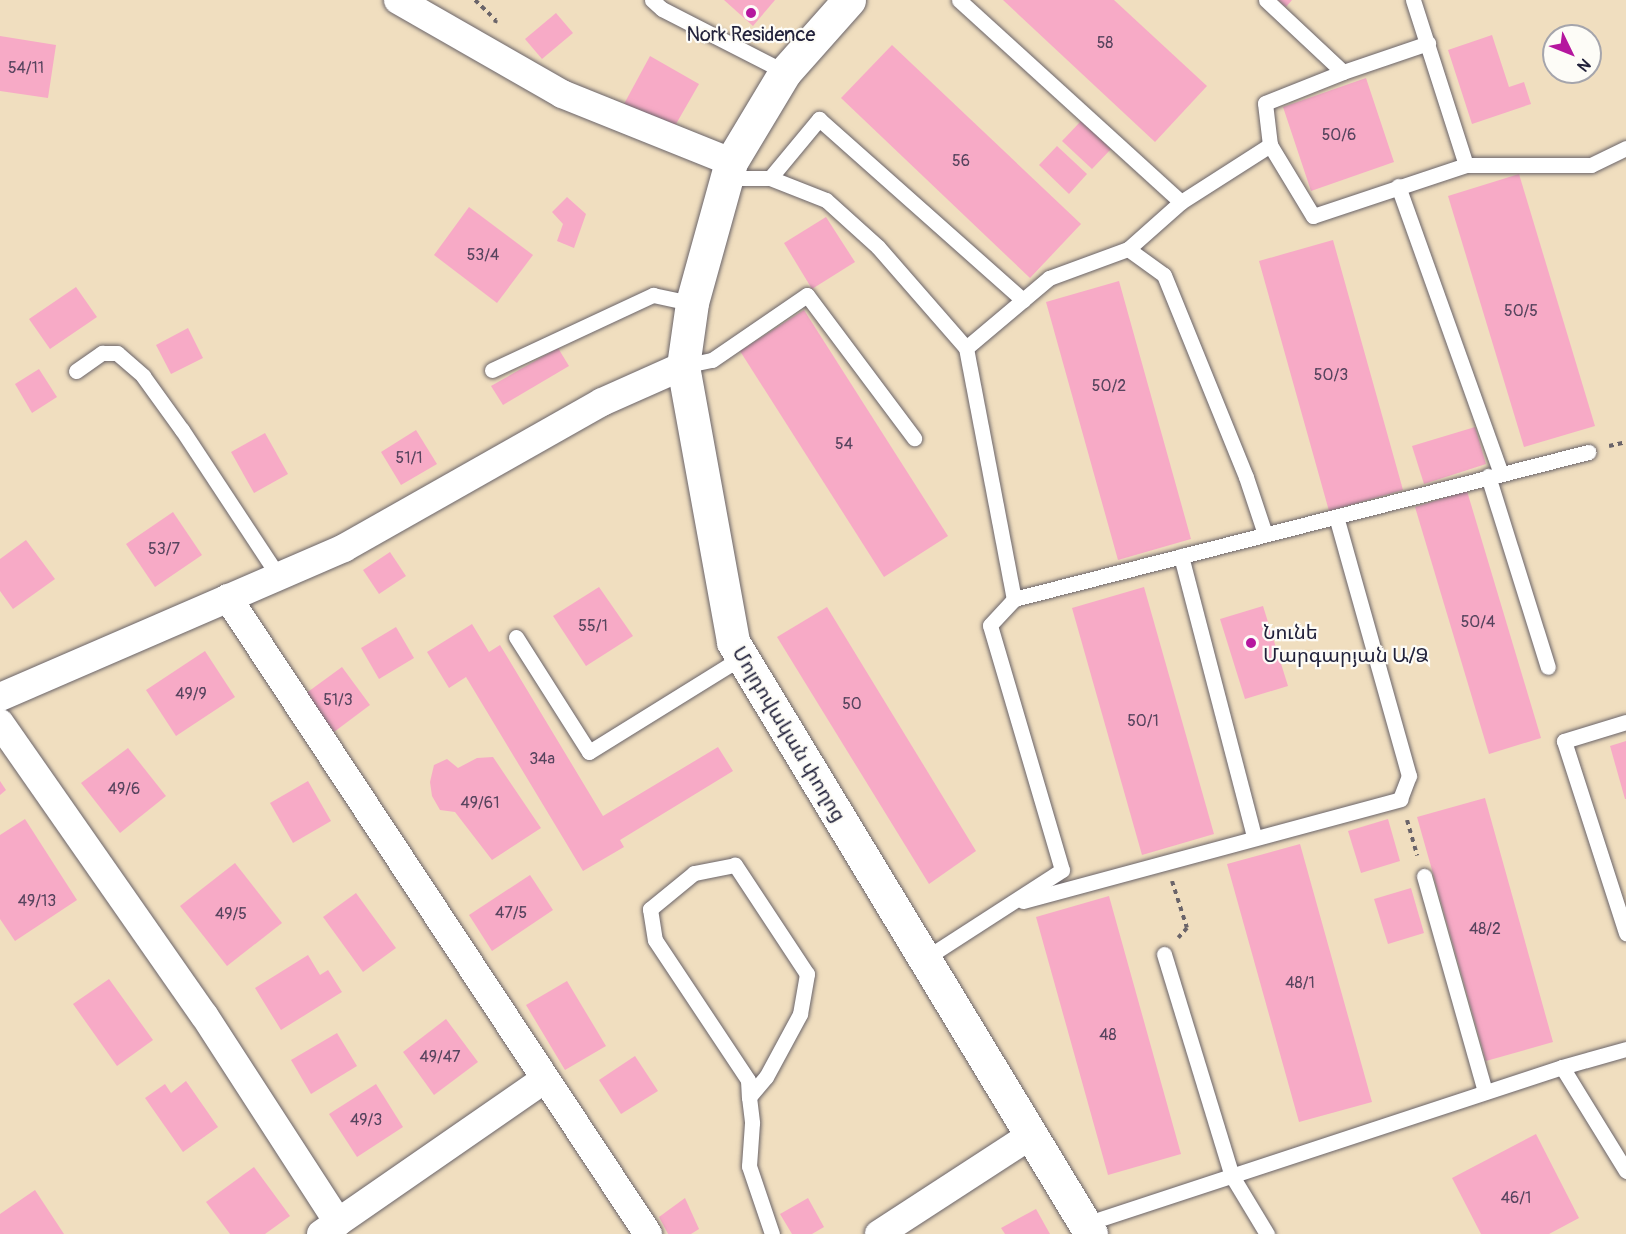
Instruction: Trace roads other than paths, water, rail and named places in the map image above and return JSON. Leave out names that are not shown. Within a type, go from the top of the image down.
[{"type":"street","points":[[398,0],[562,94],[728,170]]},
{"type":"street","name":"Մոլդովական փողոց","points":[[849,0],[785,72],[728,170],[692,303],[683,366],[733,642],[1088,1229]]},
{"type":"street","points":[[0,697],[344,548],[602,402],[683,366]]},
{"type":"street","points":[[228,598],[648,1234]]},
{"type":"street","points":[[0,723],[204,1015],[330,1228],[545,1079]]},
{"type":"street","points":[[879,1234],[1030,1136]]},
{"type":"lane","points":[[652,0],[662,9],[785,72]]},
{"type":"lane","points":[[959,0],[1181,202]]},
{"type":"lane","points":[[1266,0],[1343,72]]},
{"type":"lane","points":[[1413,0],[1466,165]]},
{"type":"lane","points":[[1428,43],[1343,72],[1265,103],[1270,145],[1313,216],[1466,165],[1591,165],[1626,148]]},
{"type":"lane","points":[[770,178],[819,119],[1023,300]]},
{"type":"lane","points":[[966,348],[1049,278],[1128,249],[1181,202],[1270,145]]},
{"type":"lane","points":[[728,170],[770,178],[826,200],[878,247],[966,348],[1014,599]]},
{"type":"lane","points":[[1398,186],[1494,475],[1548,667]]},
{"type":"lane","points":[[1128,249],[1164,275],[1246,477],[1265,534]]},
{"type":"lane","points":[[492,370],[653,295],[692,303]]},
{"type":"lane","points":[[683,366],[712,360],[807,295],[914,438]]},
{"type":"lane","points":[[76,371],[102,352],[117,353],[143,376],[182,430],[279,577]]},
{"type":"lane","points":[[926,958],[1062,870],[990,625],[1014,599],[1588,452]]},
{"type":"lane","points":[[1009,905],[1400,799],[1409,776],[1336,517]]},
{"type":"lane","points":[[1181,556],[1254,837]]},
{"type":"lane","points":[[516,637],[589,752],[742,657]]},
{"type":"lane","points":[[1626,722],[1564,741],[1626,933]]},
{"type":"lane","points":[[749,1096],[766,1077],[800,1014],[807,974],[735,865],[694,873],[650,909],[655,940],[748,1080],[749,1096],[752,1123],[749,1166],[772,1234]]},
{"type":"lane","points":[[1424,876],[1485,1092]]},
{"type":"lane","points":[[1164,954],[1232,1176],[1268,1234]]},
{"type":"lane","points":[[1088,1229],[1232,1176],[1562,1067],[1626,1049]]},
{"type":"lane","points":[[1562,1067],[1626,1171]]},
{"type":"place","name":"Nork Residence","points":[[751,13]]},
{"type":"place","name":"Նունե Մարգարյան Ա/Ձ","points":[[1251,643]]}]
